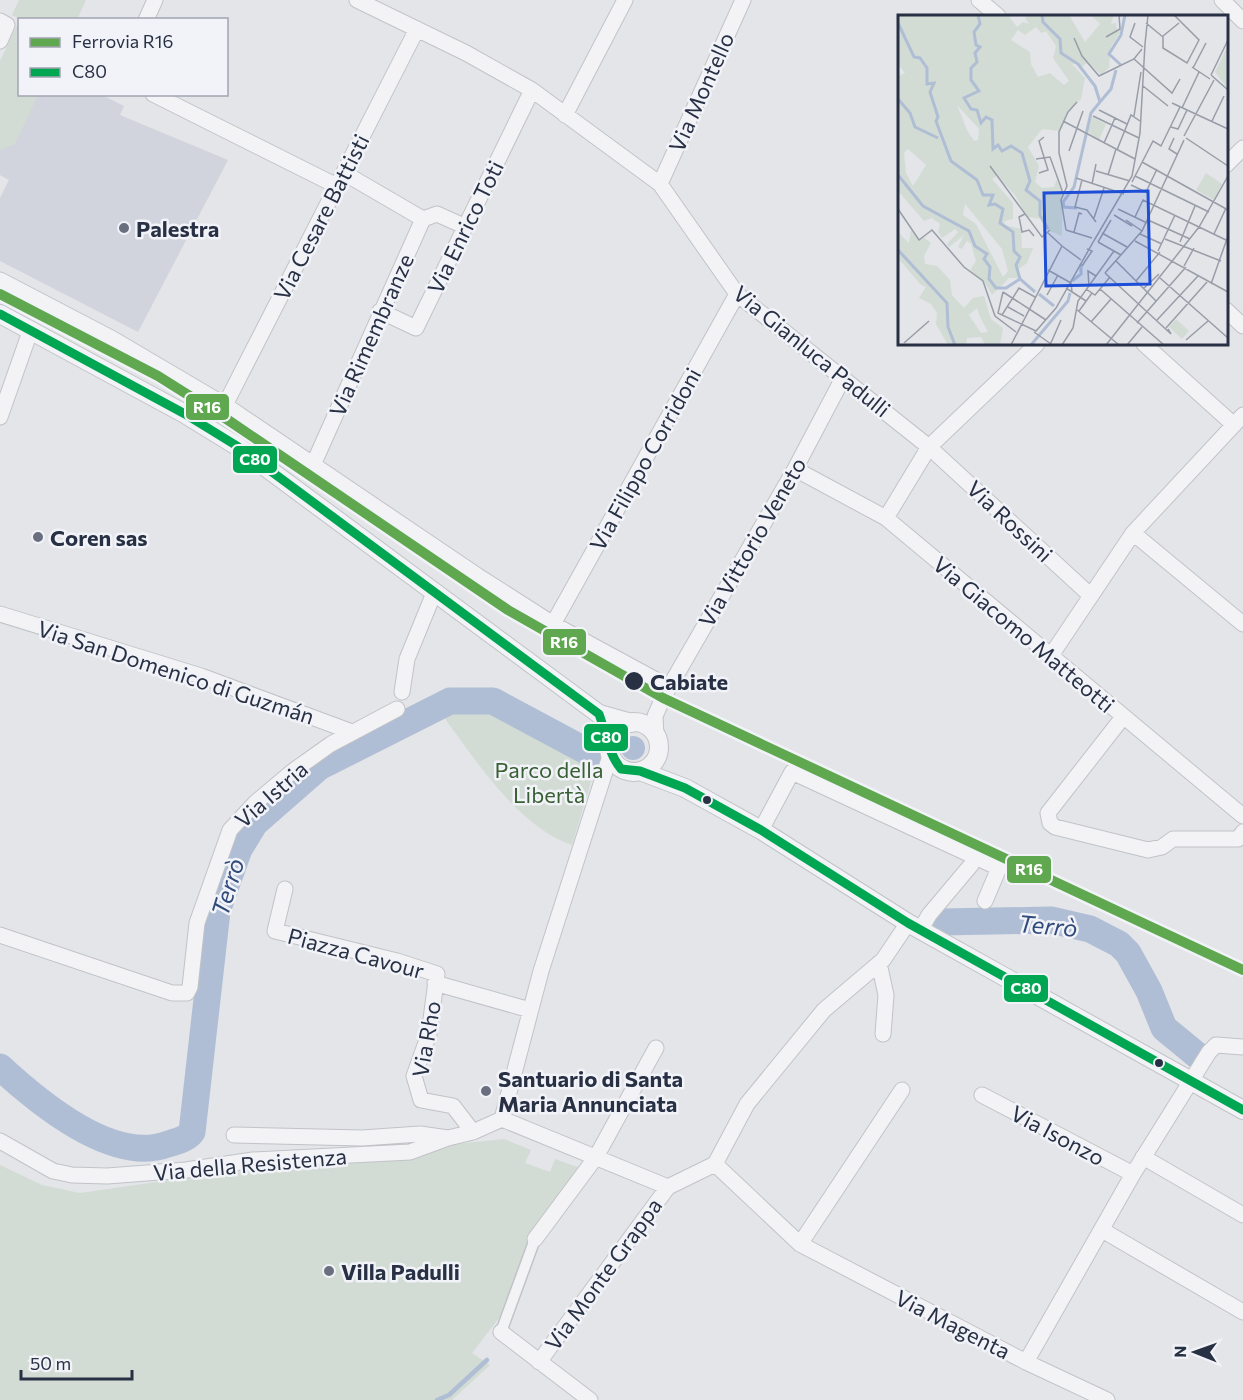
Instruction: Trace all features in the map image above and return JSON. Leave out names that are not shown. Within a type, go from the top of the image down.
[{"type":"street","points":[[147,18],[155,0]]},
{"type":"street","name":"Via Gianluca Padulli","points":[[357,0],[382,5],[417,29],[532,90],[660,184],[737,294],[929,447]]},
{"type":"street","points":[[565,115],[625,0]]},
{"type":"street","name":"Via Montello","points":[[660,184],[743,0]]},
{"type":"street","points":[[979,0],[997,15]]},
{"type":"street","points":[[1222,0],[1243,21]]},
{"type":"street","points":[[0,41],[4,23]]},
{"type":"street","name":"Via Cesare Battisti","points":[[225,405],[417,29]]},
{"type":"street","name":"Via Enrico Toti","points":[[380,311],[416,328],[532,90]]},
{"type":"street","points":[[157,96],[340,180],[430,216],[465,227]]},
{"type":"street","points":[[1228,164],[1243,148]]},
{"type":"street","name":"Via Rimembranze","points":[[313,465],[380,311],[430,216]]},
{"type":"street","points":[[0,280],[113,339],[225,405],[553,624],[669,687]]},
{"type":"street","name":"Via Filippo Corridoni","points":[[553,624],[737,294]]},
{"type":"street","points":[[1228,311],[1243,326]]},
{"type":"street","points":[[0,314],[185,414],[237,446],[599,714],[644,724],[657,744],[666,771],[686,788]]},
{"type":"street","points":[[0,417],[31,329]]},
{"type":"street","points":[[886,518],[929,447],[1036,345]]},
{"type":"street","points":[[1050,657],[1133,533],[1239,420],[1145,345]]},
{"type":"street","name":"Via Vittorio Veneto","points":[[657,744],[655,716],[659,706],[795,469],[843,378]]},
{"type":"street","name":"Via Rossini","points":[[929,447],[1090,596]]},
{"type":"street","name":"Via Giacomo Matteotti","points":[[795,469],[886,518],[1243,816]]},
{"type":"street","points":[[1133,533],[1243,624]]},
{"type":"street","points":[[402,692],[407,659],[434,593]]},
{"type":"street","name":"Via San Domenico di Guzmán","points":[[0,614],[201,676],[352,732]]},
{"type":"street","name":"Via Vittorio Veneto","points":[[633,722],[652,714],[659,706]]},
{"type":"street","name":"Via Istria","points":[[0,935],[172,993],[187,993],[190,987],[199,913],[230,830],[255,803],[293,771],[352,732],[396,709]]},
{"type":"street","points":[[599,714],[610,748],[621,769],[640,771],[686,788],[761,830],[915,926],[1243,1110]]},
{"type":"street","points":[[1123,717],[1048,813],[1050,823],[1055,827],[1148,850],[1162,847],[1173,839],[1238,839],[1243,832]]},
{"type":"street","points":[[633,722],[619,727],[610,748],[530,1010],[502,1119],[668,1187],[715,1164],[754,1095],[824,1010],[879,963],[929,915],[971,865],[975,856]]},
{"type":"street","points":[[640,771],[650,765],[657,744]]},
{"type":"street","points":[[761,830],[792,772],[999,868],[985,901]]},
{"type":"street","name":"Piazza Cavour","points":[[285,889],[275,932],[397,961],[437,974],[435,983]]},
{"type":"street","points":[[879,963],[886,995],[883,1034]]},
{"type":"street","points":[[435,983],[530,1010]]},
{"type":"street","name":"Via Rho","points":[[435,983],[429,1035],[414,1076],[421,1100],[453,1106],[473,1132]]},
{"type":"street","points":[[1026,1362],[1143,1157],[1209,1052],[1216,1046],[1243,1047]]},
{"type":"street","points":[[590,1400],[501,1332],[535,1239],[596,1157],[656,1048]]},
{"type":"street","points":[[800,1245],[902,1090]]},
{"type":"street","name":"Via Isonzo","points":[[982,1095],[1133,1174]]},
{"type":"street","name":"Via della Resistenza","points":[[0,1141],[53,1171],[97,1177],[176,1171],[253,1160],[402,1153],[448,1137],[473,1132],[502,1119]]},
{"type":"street","points":[[234,1135],[370,1138],[420,1134],[448,1137]]},
{"type":"street","points":[[1143,1157],[1243,1215]]},
{"type":"street","name":"Via Magenta","points":[[715,1164],[800,1245],[1026,1362],[1107,1400]]},
{"type":"street","name":"Via Monte Grappa","points":[[539,1362],[668,1187]]},
{"type":"street","points":[[1102,1230],[1243,1312]]},
{"type":"shaded area","points":[[0,61],[18,91],[18,96],[104,96],[124,106],[120,115],[228,160],[138,332],[0,261],[0,198],[9,180],[0,175]]},
{"type":"green space","points":[[19,0],[86,0],[78,18],[18,18],[12,15]]},
{"type":"green space","points":[[18,23],[18,96],[38,96],[15,144],[0,150],[0,61]]},
{"type":"green space","name":"Parco della Libertà","points":[[469,706],[498,708],[511,713],[597,762],[572,845],[552,836],[515,807],[482,769],[440,712]]},
{"type":"green space","points":[[504,1139],[531,1150],[525,1163],[550,1172],[555,1159],[583,1169],[541,1223],[518,1268],[506,1309],[472,1353],[490,1365],[452,1400],[0,1400],[0,1165],[42,1185],[80,1193],[267,1166],[410,1159],[456,1144]]},
{"type":"water","points":[[633,736],[638,737],[644,743],[644,753],[638,759],[633,760],[628,759],[622,753],[621,748],[622,743],[628,737]]},
{"type":"waterway","name":"Terrò","points":[[0,1067],[55,1112],[101,1138],[124,1146],[147,1148],[185,1138],[192,1132],[217,911],[239,849],[255,823],[319,767],[450,701],[493,701],[601,759]]},
{"type":"waterway","name":"Terrò","points":[[942,922],[1051,920],[1090,929],[1119,944],[1128,953],[1149,991],[1164,1028],[1198,1056]]},
{"type":"waterway","points":[[437,1400],[449,1395],[487,1360]]},
{"type":"rail line","name":"R16","points":[[0,294],[158,376],[228,420],[508,610],[663,698],[1243,970]]},
{"type":"transit line","name":"C80","points":[[0,314],[185,414],[237,446],[599,714],[610,750],[621,769],[640,771],[685,788],[761,830],[908,923],[1243,1110]]},
{"type":"place","name":"Palestra","points":[[124,228]]},
{"type":"place","name":"Coren sas","points":[[38,537]]},
{"type":"place","name":"Cabiate","points":[[634,681]]},
{"type":"place","name":"Santuario di Santa Maria Annunciata","points":[[486,1091]]},
{"type":"place","name":"Villa Padulli","points":[[329,1271]]}]
